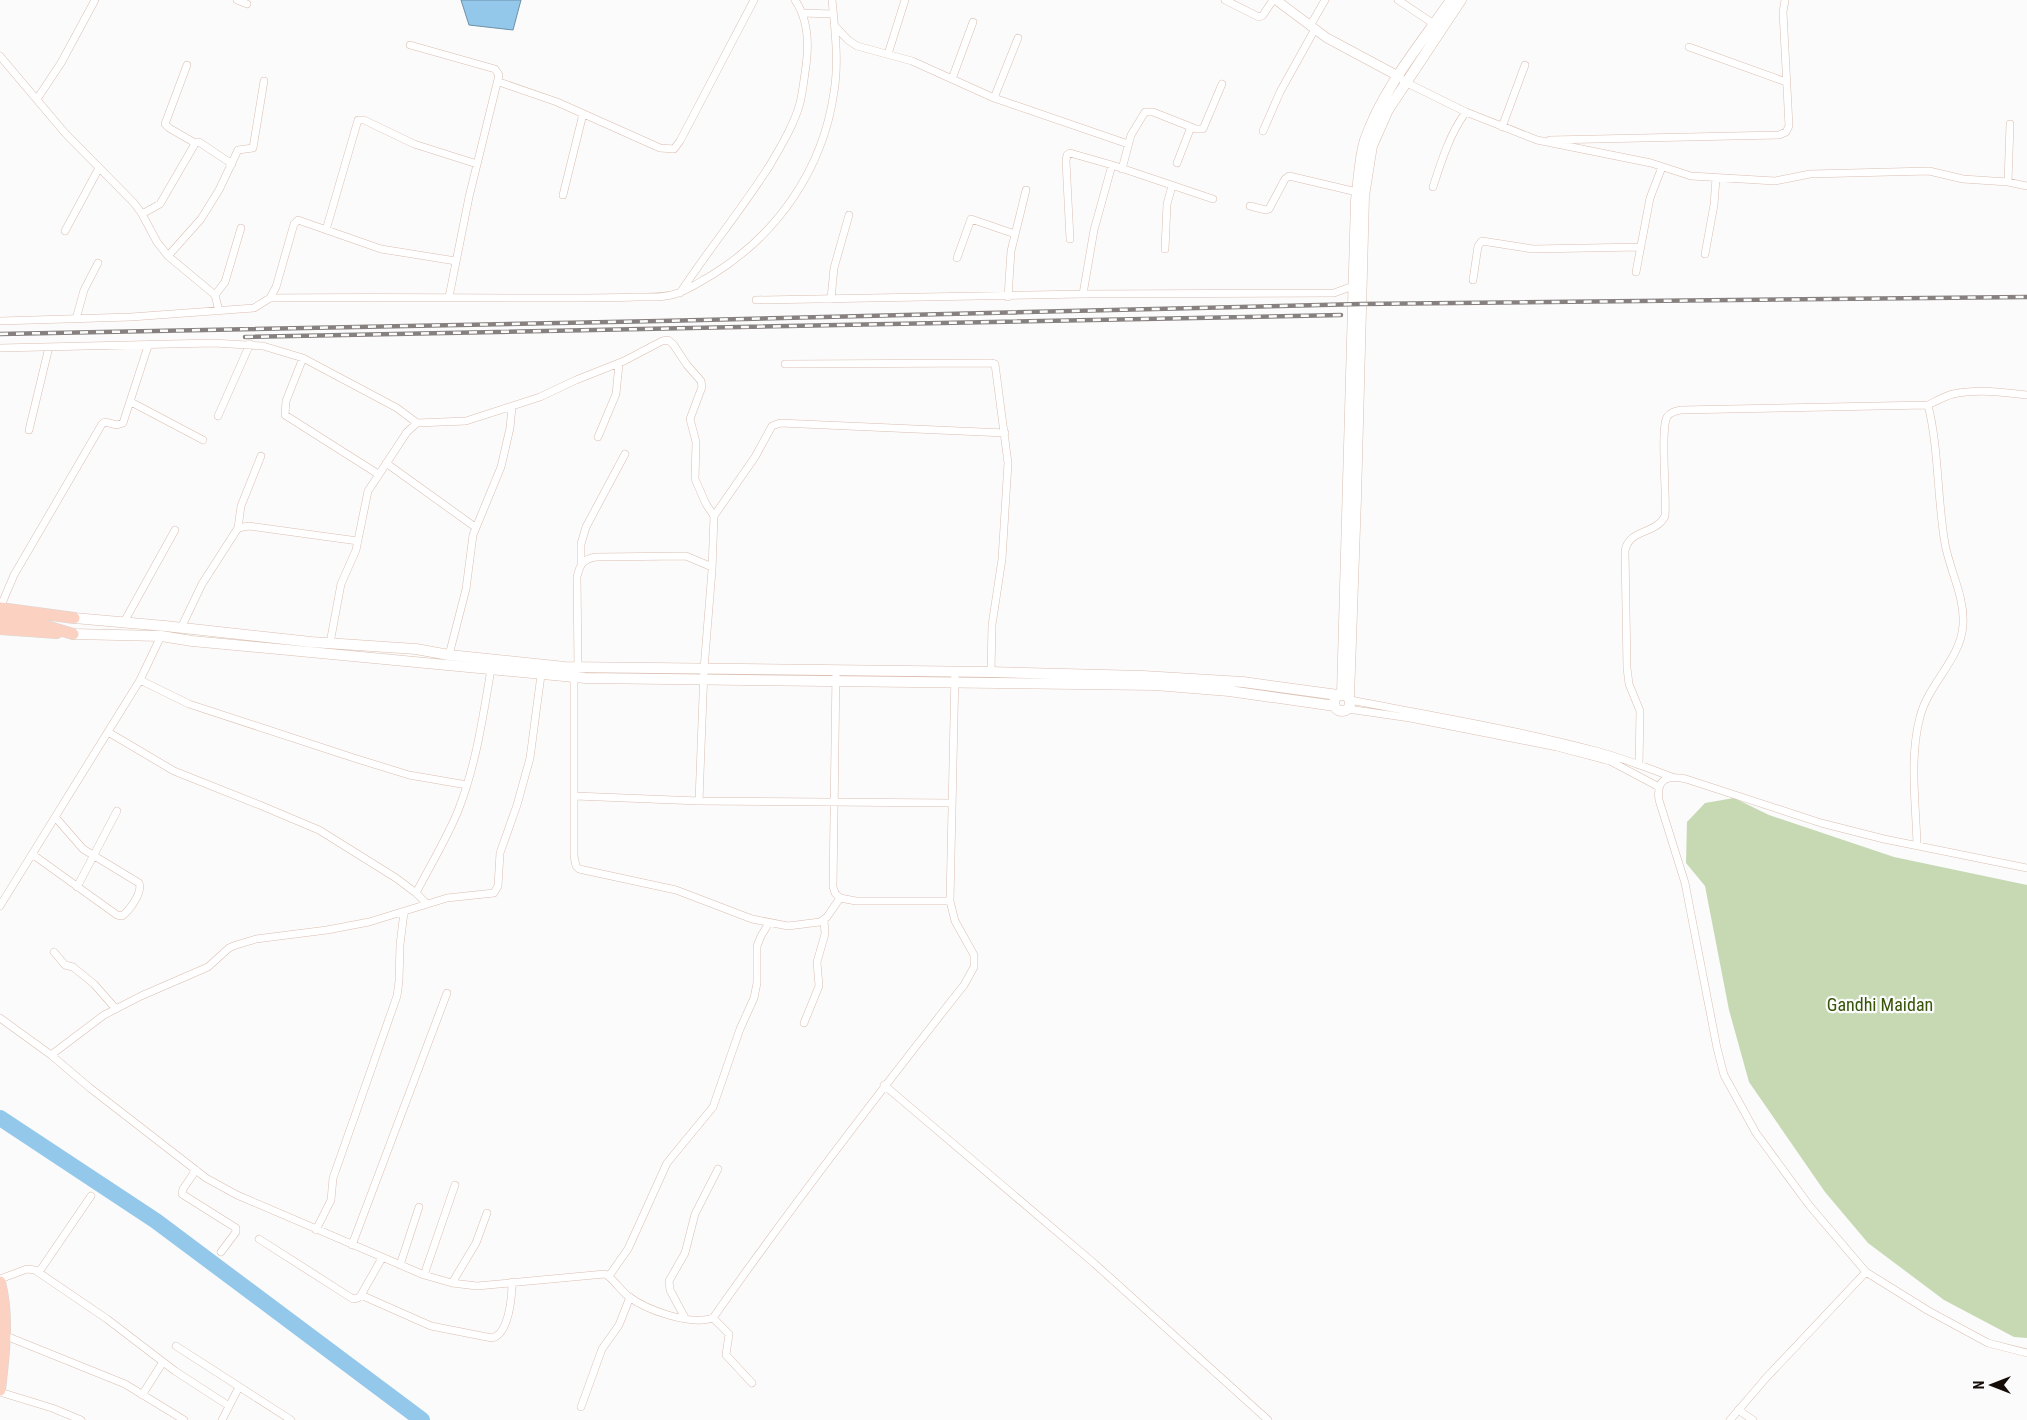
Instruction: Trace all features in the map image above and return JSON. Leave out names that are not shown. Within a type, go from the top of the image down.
[{"type":"main road","points":[[704,675],[836,671],[1155,685],[1229,691],[1335,706],[1340,711],[1345,699],[1356,507],[1364,196],[1372,146],[1401,79],[1434,24],[1451,0]]},
{"type":"main road","points":[[1345,699],[1353,286],[1357,192],[1362,154],[1383,100],[1461,0]]},
{"type":"main road","points":[[0,608],[74,618],[416,649],[576,672]]},
{"type":"main road","points":[[40,624],[74,618]]},
{"type":"main road","points":[[0,619],[40,624],[73,634]]},
{"type":"main road","points":[[0,629],[42,633],[161,636],[192,641],[416,661],[541,675],[576,672],[704,675],[835,682],[955,677],[991,672],[1189,678],[1243,682],[1345,699]]},
{"type":"main road","points":[[0,1281],[6,1336],[0,1391]]},
{"type":"street","points":[[37,99],[61,63],[95,0]]},
{"type":"street","points":[[237,0],[247,4]]},
{"type":"street","points":[[499,82],[557,102],[660,148],[674,149],[680,141],[754,0]]},
{"type":"street","points":[[680,293],[746,202],[791,127],[799,104],[808,54],[808,40],[802,13],[795,0]]},
{"type":"street","points":[[270,298],[592,298],[663,296],[680,293],[724,267],[756,242],[787,208],[809,174],[820,148],[834,91],[836,69],[832,0]]},
{"type":"street","points":[[888,54],[905,0]]},
{"type":"street","points":[[1225,0],[1259,17],[1263,15],[1275,0],[1288,4],[1312,27],[1327,38],[1401,79],[1466,112],[1502,127],[1537,140],[1662,167],[1682,174],[1775,182],[1810,174],[1922,171],[1963,179],[2008,182],[2027,186]]},
{"type":"street","points":[[1263,131],[1280,92],[1326,0]]},
{"type":"street","points":[[1398,0],[1434,24]]},
{"type":"street","points":[[1537,140],[1783,134],[1788,126],[1783,12],[1785,0]]},
{"type":"street","points":[[802,13],[834,14]]},
{"type":"street","points":[[952,79],[973,22]]},
{"type":"street","points":[[834,25],[852,43],[912,61],[994,98],[1128,144]]},
{"type":"street","points":[[994,98],[1018,38]]},
{"type":"street","points":[[410,45],[495,69],[499,72],[499,82],[477,164],[450,297]]},
{"type":"street","points":[[1689,47],[1786,82]]},
{"type":"street","points":[[0,56],[65,133],[142,214],[168,256],[215,295],[219,311]]},
{"type":"street","points":[[186,65],[165,124],[195,143],[199,142],[232,164]]},
{"type":"street","points":[[1502,127],[1525,65]]},
{"type":"street","points":[[168,256],[202,219],[239,149],[253,148],[264,80]]},
{"type":"street","points":[[1122,168],[1128,144],[1143,114],[1153,112],[1198,130],[1205,127],[1222,84]]},
{"type":"street","points":[[1434,187],[1441,164],[1460,120],[1466,112]]},
{"type":"street","points":[[563,195],[583,114]]},
{"type":"street","points":[[326,230],[358,120],[364,120],[414,144],[477,164]]},
{"type":"street","points":[[2008,182],[2010,124]]},
{"type":"street","points":[[1178,163],[1191,128]]},
{"type":"street","points":[[142,214],[160,204],[195,143]]},
{"type":"street","points":[[1070,239],[1067,155],[1074,153],[1213,199]]},
{"type":"street","points":[[1083,294],[1094,230],[1112,165]]},
{"type":"street","points":[[1636,272],[1650,198],[1662,167]]},
{"type":"street","points":[[64,231],[99,168]]},
{"type":"street","points":[[1250,206],[1269,209],[1285,179],[1289,176],[1357,192]]},
{"type":"street","points":[[1705,254],[1714,205],[1716,178]]},
{"type":"street","points":[[1165,249],[1167,204],[1172,186]]},
{"type":"street","points":[[1008,297],[1010,263],[1026,190]]},
{"type":"street","points":[[831,299],[834,268],[850,215]]},
{"type":"street","points":[[957,258],[970,219],[1015,234]]},
{"type":"street","points":[[0,321],[76,319],[254,308],[270,298],[276,287],[296,222],[300,220],[381,249],[456,261]]},
{"type":"street","points":[[215,295],[225,282],[241,228]]},
{"type":"street","points":[[1473,280],[1478,246],[1482,241],[1533,249],[1641,247]]},
{"type":"street","points":[[76,319],[84,290],[98,263]]},
{"type":"street","points":[[756,300],[1334,292],[1353,286]]},
{"type":"street","points":[[0,348],[213,343],[250,344],[303,358],[397,408],[418,422],[466,421],[512,407],[619,364],[657,342],[668,340],[674,344],[687,365],[701,381],[702,387],[690,419],[696,442],[695,478],[706,504],[714,516]]},
{"type":"street","points":[[218,416],[250,344]]},
{"type":"street","points":[[0,608],[14,575],[102,424],[106,422],[122,423],[148,346]]},
{"type":"street","points":[[29,430],[49,347]]},
{"type":"street","points":[[303,358],[286,400],[285,416],[378,474]]},
{"type":"street","points":[[785,364],[993,363],[996,366],[1008,463],[1002,559],[992,625],[991,672]]},
{"type":"street","points":[[598,437],[616,394],[619,364]]},
{"type":"street","points":[[1639,765],[1640,711],[1629,684],[1626,668],[1625,551],[1628,541],[1632,537],[1660,524],[1665,516],[1664,433],[1666,417],[1669,414],[1681,410],[1928,405],[1957,394],[2006,392],[2027,395]]},
{"type":"street","points":[[130,402],[203,440]]},
{"type":"street","points":[[1917,846],[1915,760],[1920,716],[1929,692],[1953,656],[1961,638],[1963,626],[1960,597],[1951,569],[1944,536],[1936,478],[1934,438],[1928,405]]},
{"type":"street","points":[[449,655],[466,589],[475,527],[501,467],[510,428],[512,407]]},
{"type":"street","points":[[330,642],[341,584],[356,550],[368,491],[407,432],[418,422]]},
{"type":"street","points":[[699,801],[704,675],[714,516],[755,457],[772,426],[777,423],[1005,433]]},
{"type":"street","points":[[625,454],[586,527],[581,544],[581,563],[577,577],[574,856],[576,866],[579,869],[676,890],[743,916],[769,923],[797,926],[813,924],[824,920],[840,898]]},
{"type":"street","points":[[181,628],[202,584],[238,528],[240,506],[261,456]]},
{"type":"street","points":[[386,462],[475,527]]},
{"type":"street","points":[[238,528],[249,526],[358,541]]},
{"type":"street","points":[[124,622],[175,530]]},
{"type":"street","points":[[581,563],[584,560],[596,557],[670,555],[693,557],[712,567]]},
{"type":"street","points":[[0,906],[140,680],[161,636]]},
{"type":"street","points":[[416,892],[457,812],[466,785],[481,728],[490,669]]},
{"type":"street","points":[[836,671],[833,802],[833,887],[835,893],[840,898],[856,901],[950,901]]},
{"type":"street","points":[[51,1055],[91,1023],[116,1008],[208,967],[229,948],[241,943],[256,939],[327,930],[369,922],[447,898],[490,894],[497,890],[500,853],[517,805],[530,758],[541,675]]},
{"type":"street","points":[[0,1018],[51,1055],[90,1088],[196,1170],[237,1195],[382,1258],[424,1275],[452,1283],[477,1286],[601,1273],[609,1276],[630,1298],[650,1308],[700,1321],[713,1318],[770,1237],[884,1085],[964,984],[974,967],[974,956],[955,921],[950,901],[955,677]]},
{"type":"street","points":[[140,680],[189,704],[354,758],[410,775],[466,785]]},
{"type":"street","points":[[1345,699],[1517,732],[1600,752],[1672,777],[1686,779],[1821,822],[1884,839],[2027,868]]},
{"type":"street","points":[[1345,699],[1410,718],[1556,747],[1610,761],[1659,787]]},
{"type":"street","points":[[108,732],[174,771],[319,830],[396,878],[416,892],[427,904]]},
{"type":"street","points":[[1672,777],[1663,781],[1659,787],[1659,800],[1680,861],[1710,1020],[1724,1075],[1745,1116],[1786,1175],[1830,1231],[1866,1272],[1927,1310],[1988,1343],[2027,1353]]},
{"type":"street","points":[[575,796],[699,801],[952,803]]},
{"type":"street","points":[[77,887],[117,811]]},
{"type":"street","points":[[32,854],[120,916],[125,915],[140,891],[139,883],[94,857],[77,843],[56,818]]},
{"type":"street","points":[[316,1230],[330,1200],[333,1178],[397,996],[404,912]]},
{"type":"street","points":[[804,1023],[818,986],[817,958],[825,934],[824,920]]},
{"type":"street","points":[[609,1276],[628,1250],[666,1163],[713,1107],[740,1029],[754,998],[757,984],[757,946],[769,923]]},
{"type":"street","points":[[54,952],[66,965],[73,967],[94,984],[116,1008]]},
{"type":"street","points":[[352,1245],[447,992]]},
{"type":"street","points":[[884,1085],[1095,1264],[1268,1420]]},
{"type":"street","points":[[685,1318],[670,1290],[669,1281],[685,1253],[695,1214],[718,1169]]},
{"type":"street","points":[[196,1170],[183,1189],[182,1194],[236,1228],[236,1232],[221,1252]]},
{"type":"street","points":[[424,1275],[455,1185]]},
{"type":"street","points":[[39,1272],[91,1196]]},
{"type":"street","points":[[400,1265],[419,1207]]},
{"type":"street","points":[[452,1283],[476,1242],[487,1213]]},
{"type":"street","points":[[259,1239],[350,1298],[356,1299],[361,1296],[382,1258]]},
{"type":"street","points":[[0,1281],[26,1269],[33,1269],[39,1272],[107,1319],[163,1362],[229,1406]]},
{"type":"street","points":[[1730,1420],[1866,1272]]},
{"type":"street","points":[[361,1296],[431,1326],[492,1338],[500,1335],[503,1330],[511,1300],[512,1282]]},
{"type":"street","points":[[581,1407],[602,1349],[619,1325],[630,1298]]},
{"type":"street","points":[[713,1318],[728,1332],[726,1355],[752,1383]]},
{"type":"street","points":[[6,1336],[125,1384],[184,1420]]},
{"type":"street","points":[[176,1346],[291,1420]]},
{"type":"street","points":[[142,1395],[163,1362]]},
{"type":"street","points":[[222,1420],[239,1387]]},
{"type":"street","points":[[0,1391],[52,1408],[81,1420]]},
{"type":"street","points":[[1738,1410],[1753,1420]]},
{"type":"green space","name":"Gandhi Maidan","points":[[1734,798],[1769,815],[1894,857],[2027,885],[2027,1338],[2014,1337],[1944,1300],[1868,1243],[1825,1192],[1749,1082],[1729,1010],[1705,886],[1686,863],[1687,822],[1705,803]]},
{"type":"water","points":[[461,0],[521,0],[513,30],[469,25]]},
{"type":"waterway","points":[[0,1118],[156,1221],[422,1420]]},
{"type":"railway","points":[[0,334],[660,321],[1361,304],[2027,297]]},
{"type":"railway","points":[[245,337],[1341,315]]}]
